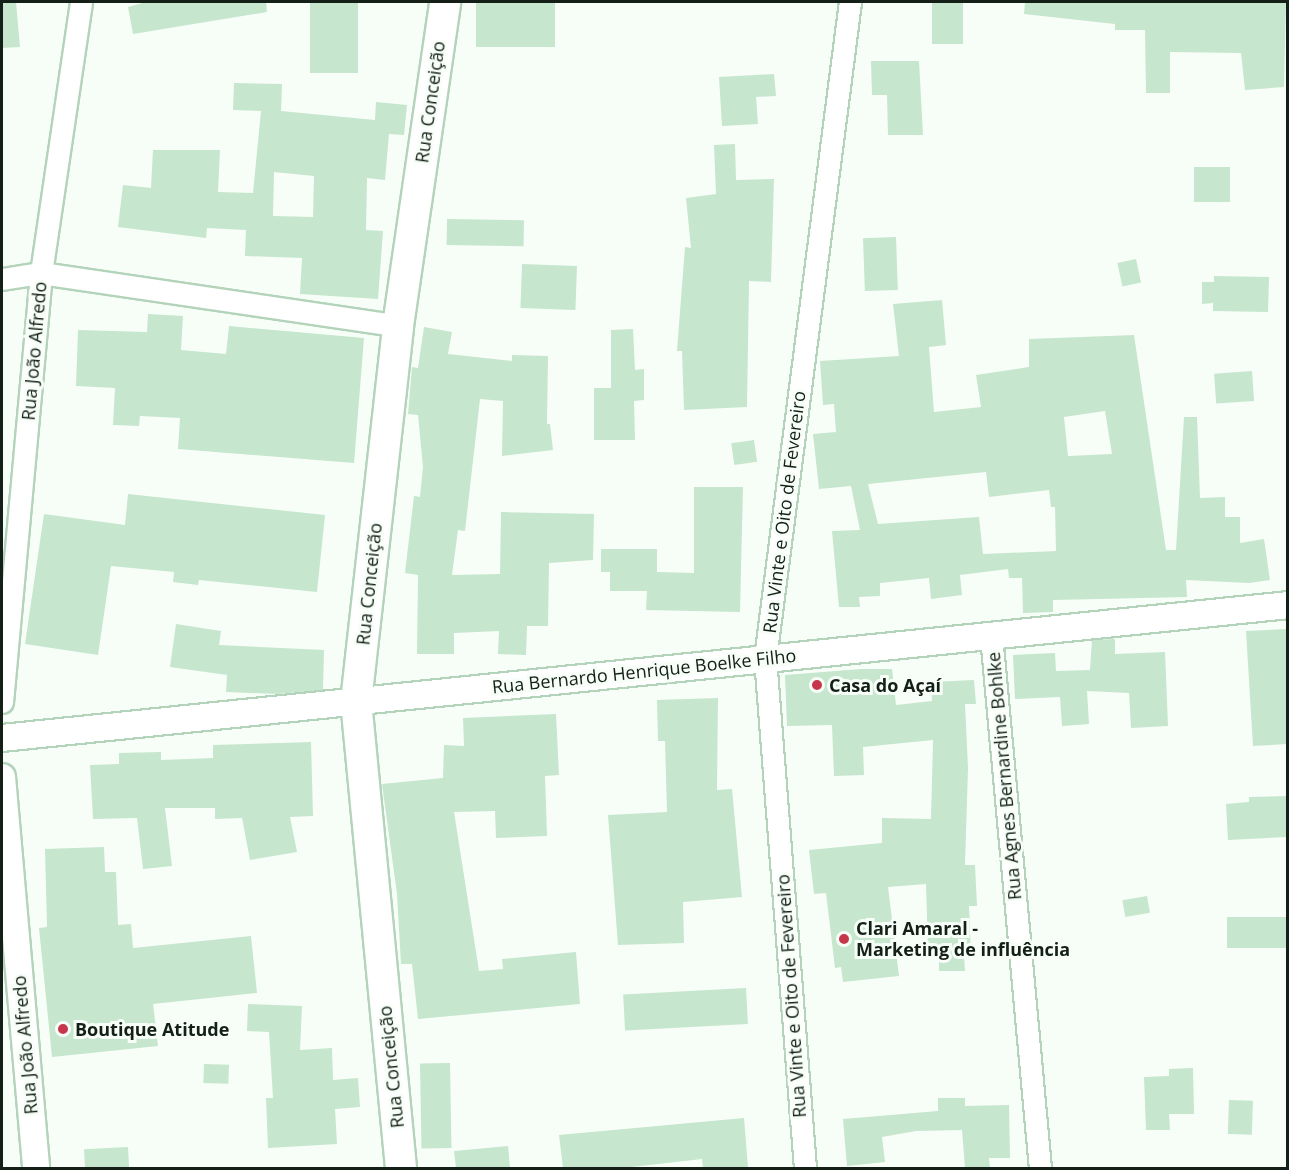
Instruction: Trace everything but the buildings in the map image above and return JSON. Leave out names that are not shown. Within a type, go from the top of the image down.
[{"type":"main road","name":"Rua Conceição","points":[[401,1168],[356,702],[398,326],[445,2]]},
{"type":"street","name":"Rua João Alfredo","points":[[2,702],[41,273],[81,2]]},
{"type":"street","name":"Rua Vinte e Oito de Fevereiro","points":[[805,1168],[765,658],[850,2]]},
{"type":"street","points":[[2,279],[41,273],[398,326]]},
{"type":"street","name":"Rua Bernardo Henrique Boelke Filho","points":[[2,738],[1287,605]]},
{"type":"street","name":"Rua Agnes Bernardine Bohlke","points":[[991,635],[1040,1168]]},
{"type":"street","name":"Rua João Alfredo","points":[[2,777],[36,1168]]},
{"type":"place","name":"Casa do Açaí","points":[[817,685]]},
{"type":"place","name":"Clari Amaral - Marketing de influência","points":[[844,939]]},
{"type":"place","name":"Boutique Atitude","points":[[63,1029]]}]
